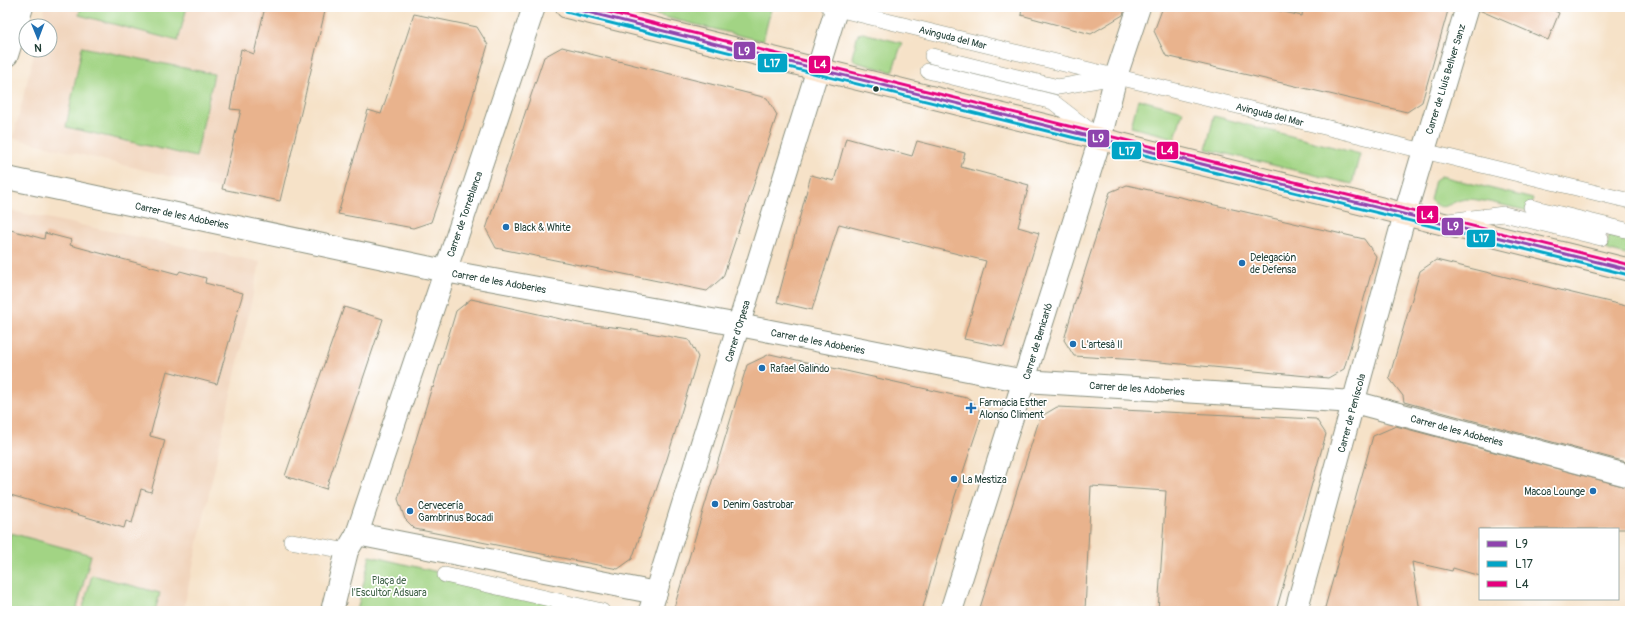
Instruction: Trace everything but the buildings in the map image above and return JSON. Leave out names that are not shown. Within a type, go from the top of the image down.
[{"type":"street","points":[[7,55],[22,7]]},
{"type":"street","name":"Carrer de Torreblanca","points":[[352,543],[534,7]]},
{"type":"street","points":[[567,7],[1630,270]]},
{"type":"street","points":[[1100,139],[1116,76],[1139,7]]},
{"type":"street","name":"Carrer de Lluís Bellver Sanz","points":[[1424,151],[1467,7]]},
{"type":"street","name":"Avinguda del Mar","points":[[818,69],[834,8]]},
{"type":"street","name":"Carrer d'Orpesa","points":[[653,602],[818,69]]},
{"type":"street","name":"Carrer de Benicarló","points":[[951,611],[1100,139]]},
{"type":"street","points":[[1405,214],[1424,151]]},
{"type":"street","name":"Carrer de les Adoberies","points":[[7,178],[445,271],[739,325],[1024,381],[1354,402],[1630,476]]},
{"type":"street","name":"Carrer de Peníscola","points":[[1296,611],[1405,214]]},
{"type":"street","points":[[332,611],[352,543],[653,602]]},
{"type":"lane","name":"Avinguda del Mar","points":[[834,8],[1630,201]]},
{"type":"lane","points":[[932,56],[1058,87],[1116,76]]},
{"type":"lane","points":[[928,71],[1053,102],[1100,139]]},
{"type":"lane","points":[[1531,207],[1630,230]]},
{"type":"lane","points":[[1437,222],[1504,214],[1601,238]]},
{"type":"lane","points":[[291,541],[352,543]]},
{"type":"lane","points":[[445,575],[602,611]]},
{"type":"shaded area","points":[[45,7],[326,7],[280,201],[222,189],[13,138],[33,58],[58,58],[58,18],[43,18]]},
{"type":"shaded area","points":[[7,210],[260,262],[183,611],[7,611]]},
{"type":"green space","points":[[81,7],[187,7],[178,41],[79,15]]},
{"type":"green space","points":[[623,7],[762,7],[771,9],[763,41]]},
{"type":"green space","points":[[1262,7],[1353,7],[1347,27]]},
{"type":"green space","points":[[863,33],[902,43],[892,72],[856,62],[852,57],[858,34]]},
{"type":"green space","points":[[82,47],[214,74],[196,157],[66,127]]},
{"type":"green space","points":[[1138,99],[1183,111],[1175,138],[1131,127]]},
{"type":"green space","points":[[1214,116],[1360,154],[1352,184],[1206,149]]},
{"type":"green space","points":[[1441,176],[1533,199],[1529,211],[1473,199],[1461,200],[1444,207],[1440,206],[1430,200],[1435,180]]},
{"type":"green space","points":[[1609,235],[1630,239],[1630,256],[1607,250]]},
{"type":"green space","points":[[11,533],[91,555],[76,611],[7,611],[7,548]]},
{"type":"green space","name":"Plaça de l'Escultor Adsuara","points":[[370,556],[603,611],[357,611]]},
{"type":"green space","points":[[92,575],[160,593],[155,611],[82,611]]},
{"type":"transit line","name":"L9","points":[[567,7],[1630,270]]},
{"type":"transit line","name":"L4","points":[[588,7],[1630,265]]},
{"type":"transit line","name":"L17","points":[[566,12],[1629,275]]},
{"type":"place","name":"Black & White","points":[[506,227]]},
{"type":"place","name":"Delegación de Defensa","points":[[1242,263]]},
{"type":"place","name":"L'artesà II","points":[[1073,344]]},
{"type":"place","name":"Rafael Galindo","points":[[762,368]]},
{"type":"place","name":"Farmacia Esther Alonso Climent","points":[[971,408]]},
{"type":"place","name":"La Mestiza","points":[[954,479]]},
{"type":"place","name":"Macoa Lounge","points":[[1593,491]]},
{"type":"place","name":"Denim Gastrobar","points":[[715,504]]},
{"type":"place","name":"Cervecería Gambrinus Bocadi","points":[[410,511]]}]
